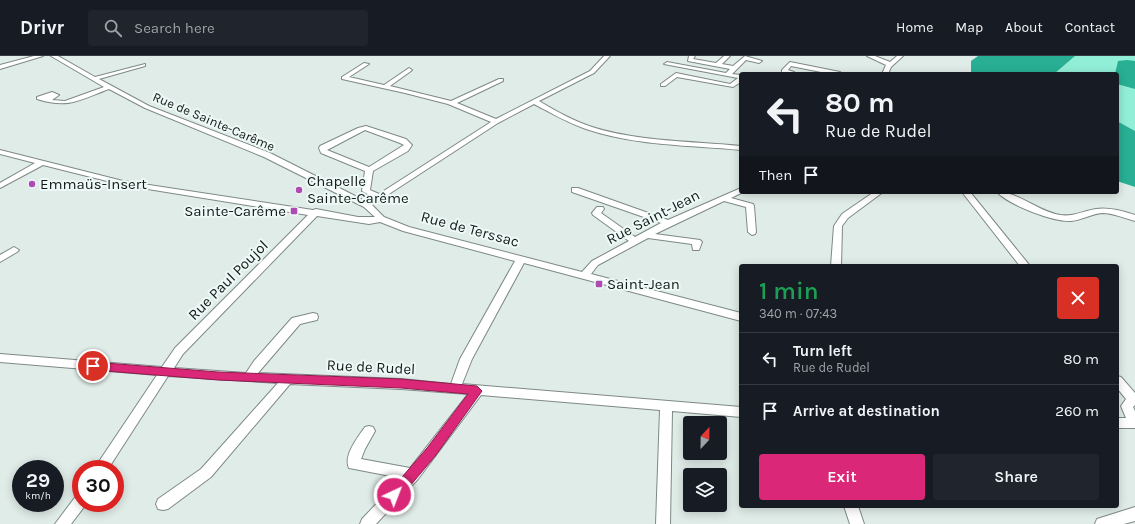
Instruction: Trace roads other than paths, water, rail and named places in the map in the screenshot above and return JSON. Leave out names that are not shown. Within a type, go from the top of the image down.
[{"type":"street","points":[[0,67],[40,56]]},
{"type":"street","name":"Rue de Sainte-Carême","points":[[54,56],[147,107],[267,155],[367,205],[381,219]]},
{"type":"street","points":[[358,220],[368,210],[367,205],[379,197],[496,122],[592,72],[606,56]]},
{"type":"street","points":[[672,56],[667,64],[728,74],[739,77]]},
{"type":"street","points":[[717,65],[727,56]]},
{"type":"street","points":[[870,56],[891,63]]},
{"type":"street","points":[[874,56],[891,63]]},
{"type":"street","points":[[886,72],[891,63],[900,56]]},
{"type":"street","points":[[728,74],[745,58],[759,61]]},
{"type":"street","points":[[690,60],[734,68]]},
{"type":"street","points":[[366,64],[344,78],[386,86],[451,103],[496,122]]},
{"type":"street","points":[[788,72],[784,71],[790,64],[830,72]]},
{"type":"street","points":[[94,79],[143,65]]},
{"type":"street","points":[[386,86],[409,70]]},
{"type":"street","points":[[663,86],[676,75],[731,86],[739,80]]},
{"type":"street","points":[[451,103],[501,80]]},
{"type":"street","points":[[47,100],[66,103],[110,87]]},
{"type":"street","points":[[534,101],[581,126],[596,131],[651,141],[739,148]]},
{"type":"street","points":[[366,128],[403,141],[408,145],[405,149],[369,170],[324,151],[323,148],[360,129],[366,128]]},
{"type":"street","name":"Rue de Terssac","points":[[0,152],[123,183],[316,212],[358,220],[369,221],[381,219],[406,229],[739,316]]},
{"type":"street","points":[[0,186],[42,163]]},
{"type":"street","points":[[369,170],[366,191],[379,197]]},
{"type":"street","points":[[575,190],[668,223]]},
{"type":"street","name":"Rue Saint-Jean","points":[[584,276],[595,263],[635,241],[668,223],[739,191]]},
{"type":"street","points":[[836,264],[838,226],[849,212],[876,194]]},
{"type":"street","points":[[968,194],[1023,264]]},
{"type":"street","points":[[1005,194],[1040,212],[1052,215],[1070,218],[1098,211],[1109,211],[1135,218]]},
{"type":"street","points":[[724,198],[750,206],[752,232]]},
{"type":"street","points":[[600,209],[596,213],[635,241]]},
{"type":"street","name":"Rue Paul Poujol","points":[[107,460],[179,351],[316,212]]},
{"type":"street","points":[[646,235],[697,242],[696,248]]},
{"type":"street","points":[[0,259],[14,250]]},
{"type":"street","points":[[455,388],[466,359],[521,259]]},
{"type":"street","points":[[249,378],[258,364],[296,321],[312,317]]},
{"type":"street","name":"Rue de Rudel","points":[[0,358],[249,378],[401,384],[739,412]]},
{"type":"street","points":[[163,504],[206,473],[287,379]]},
{"type":"street","points":[[1119,382],[1134,399],[1128,402],[1127,413]]},
{"type":"street","points":[[367,524],[413,475],[477,391]]},
{"type":"street","points":[[663,524],[666,407]]},
{"type":"street","points":[[1119,423],[1135,423]]},
{"type":"street","points":[[369,431],[354,460],[354,464],[413,475]]},
{"type":"street","points":[[852,508],[857,524]]},
{"type":"street","points":[[62,524],[72,511]]},
{"type":"street","points":[[1102,524],[1135,514]]},
{"type":"place","name":"Emmaüs-Insert","points":[[32,184]]},
{"type":"place","name":"Chapelle Sainte-Carême","points":[[299,190]]},
{"type":"place","name":"Sainte-Carême","points":[[294,211]]},
{"type":"place","name":"Saint-Jean","points":[[599,284]]}]
